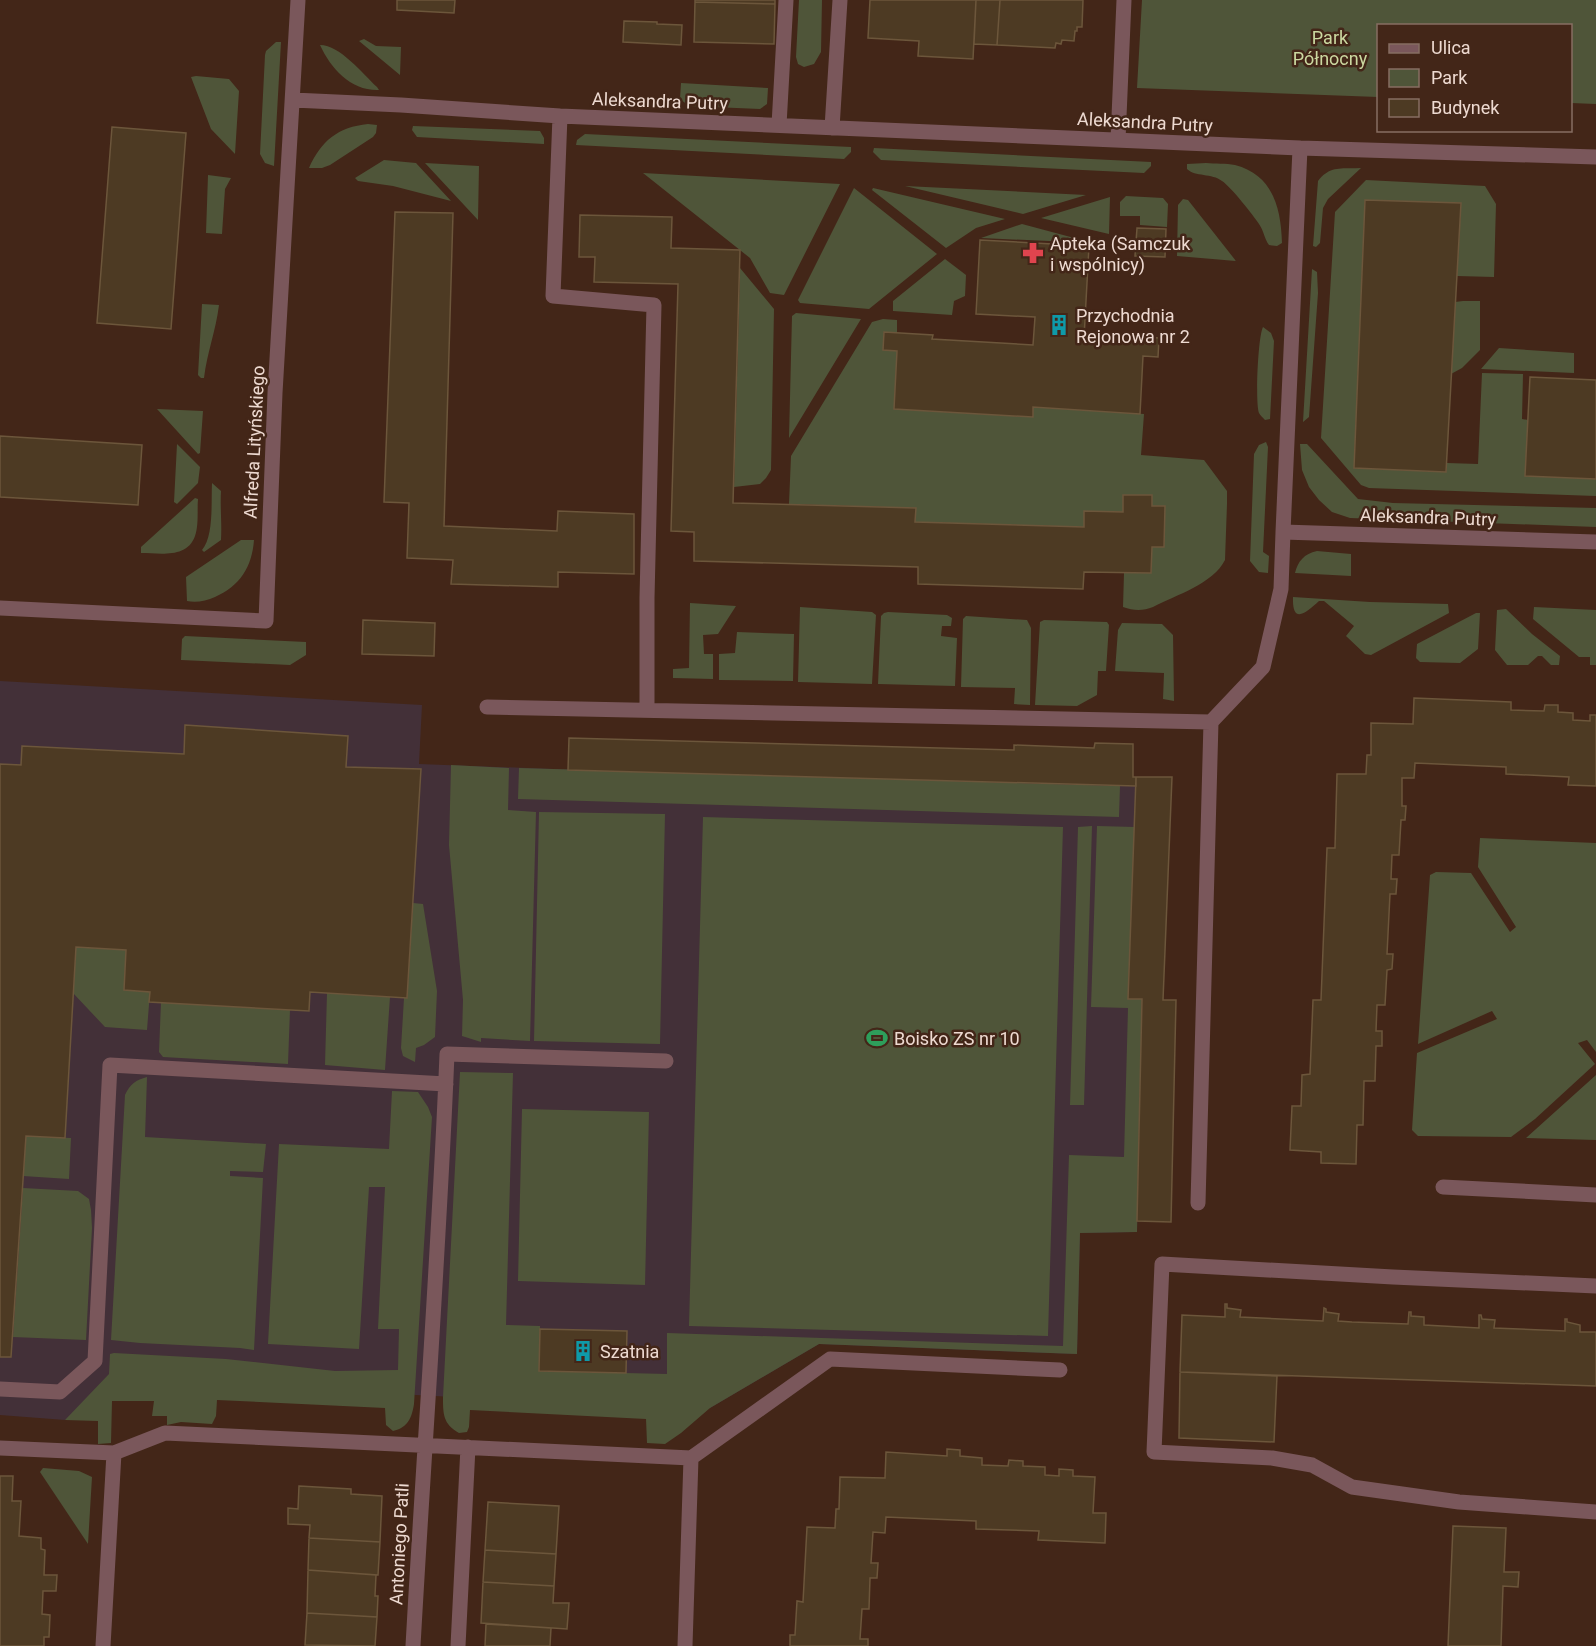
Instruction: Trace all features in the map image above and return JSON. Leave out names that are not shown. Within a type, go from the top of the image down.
[{"type":"street","name":"Alfreda Lityńskiego","points":[[0,608],[266,621],[275,393],[298,0]]},
{"type":"street","points":[[779,125],[786,0]]},
{"type":"street","points":[[832,128],[840,0]]},
{"type":"street","points":[[1118,140],[1124,0]]},
{"type":"street","name":"Aleksandra Putry","points":[[293,100],[412,105],[560,116],[1180,144],[1596,157]]},
{"type":"street","points":[[560,116],[553,296],[654,305],[647,598],[647,710]]},
{"type":"street","points":[[1198,1203],[1211,723],[1263,668],[1281,589],[1300,148]]},
{"type":"street","name":"Aleksandra Putry","points":[[1283,532],[1596,542]]},
{"type":"street","points":[[487,707],[1211,723]]},
{"type":"street","name":"Antoniego Patli","points":[[413,1646],[438,1248],[447,1054],[666,1061]]},
{"type":"street","points":[[0,1389],[60,1392],[95,1361],[110,1065],[446,1084]]},
{"type":"street","points":[[1443,1187],[1596,1195]]},
{"type":"street","points":[[1596,1286],[1162,1264],[1155,1452],[1272,1458],[1312,1465],[1352,1487],[1459,1502],[1596,1512]]},
{"type":"street","points":[[0,1448],[114,1453],[165,1433],[691,1458],[830,1359],[1060,1370]]},
{"type":"street","points":[[458,1646],[468,1447]]},
{"type":"street","points":[[103,1646],[114,1453]]},
{"type":"street","points":[[686,1646],[691,1458]]},
{"type":"shaded area","points":[[0,681],[422,705],[419,764],[684,774],[1136,786],[1128,999],[1142,999],[1137,1232],[1080,1233],[1077,1354],[819,1344],[710,1408],[699,1410],[397,1394],[112,1401],[65,1420],[0,1415]]},
{"type":"green space","points":[[799,0],[822,0],[821,52],[814,64],[804,67],[798,64],[796,57]]},
{"type":"green space","name":"Park Północny","points":[[1142,0],[1596,0],[1596,104],[1572,103],[1572,24],[1377,24],[1377,97],[1137,88]]},
{"type":"green space","points":[[364,39],[376,46],[401,47],[400,75],[359,41]]},
{"type":"green space","points":[[276,42],[281,42],[274,166],[265,163],[260,154],[265,55],[266,51]]},
{"type":"green space","points":[[320,45],[328,46],[343,55],[379,90],[360,87],[343,77],[330,62]]},
{"type":"green space","points":[[191,77],[229,79],[239,91],[235,154],[211,129]]},
{"type":"green space","points":[[681,83],[768,88],[767,104],[760,109],[689,106],[680,99]]},
{"type":"green space","points":[[368,124],[377,125],[373,137],[330,165],[322,168],[309,168],[319,150],[332,137],[348,128]]},
{"type":"green space","points":[[413,126],[540,131],[544,144],[417,137],[412,130]]},
{"type":"green space","points":[[585,134],[851,147],[851,152],[844,159],[576,145],[577,140]]},
{"type":"green space","points":[[874,148],[1151,162],[1151,166],[1144,173],[881,160],[873,152]]},
{"type":"green space","points":[[384,160],[416,163],[451,201],[393,186],[358,181],[355,178]]},
{"type":"green space","points":[[425,163],[479,166],[478,220]]},
{"type":"green space","points":[[1187,164],[1235,165],[1258,176],[1266,185],[1277,206],[1282,243],[1277,246],[1269,245],[1261,227],[1226,184],[1213,177],[1187,169]]},
{"type":"green space","points":[[1361,168],[1328,199],[1323,208],[1320,243],[1316,247],[1313,246],[1318,181],[1332,170]]},
{"type":"green space","points":[[643,173],[840,184],[784,295],[770,293],[750,258]]},
{"type":"green space","points":[[208,175],[231,178],[225,189],[222,234],[206,233]]},
{"type":"green space","points":[[1366,180],[1485,186],[1496,204],[1494,277],[1457,276],[1461,203],[1365,201],[1354,468],[1446,472],[1447,463],[1478,464],[1482,373],[1523,374],[1522,419],[1528,420],[1525,475],[1596,479],[1596,496],[1369,488],[1361,485],[1321,438],[1335,212]]},
{"type":"green space","points":[[905,186],[1086,195],[1023,214]]},
{"type":"green space","points":[[854,188],[937,254],[869,309],[800,303],[798,300]]},
{"type":"green space","points":[[873,188],[1005,219],[976,228],[946,248],[872,190]]},
{"type":"green space","points":[[1126,196],[1163,198],[1168,204],[1167,227],[1140,225],[1140,216],[1120,216],[1120,202]]},
{"type":"green space","points":[[1110,197],[1109,234],[1041,218]]},
{"type":"green space","points":[[1183,199],[1188,200],[1236,261],[1177,256],[1178,205]]},
{"type":"green space","points":[[1022,224],[1093,243],[981,238]]},
{"type":"green space","points":[[945,259],[966,275],[965,296],[954,301],[952,315],[893,311],[893,301]]},
{"type":"green space","points":[[740,268],[774,309],[771,470],[760,484],[734,487]]},
{"type":"green space","points":[[1312,269],[1317,272],[1318,293],[1309,417],[1303,422]]},
{"type":"green space","points":[[1480,301],[1480,350],[1462,368],[1451,374],[1455,302]]},
{"type":"green space","points":[[202,304],[219,305],[204,378],[198,375]]},
{"type":"green space","points":[[796,313],[861,319],[789,438],[792,316]]},
{"type":"green space","points":[[883,319],[897,320],[897,333],[883,350],[897,351],[895,409],[1032,417],[1033,407],[1144,414],[1141,455],[1204,460],[1227,491],[1225,560],[1212,576],[1193,588],[1153,607],[1138,610],[1123,607],[1124,573],[1151,573],[1152,547],[1164,547],[1164,506],[1152,506],[1152,495],[1123,495],[1123,512],[1084,511],[1084,527],[915,522],[915,508],[789,504],[791,456],[872,322]]},
{"type":"green space","points":[[1263,327],[1271,333],[1274,341],[1270,419],[1265,420],[1259,413],[1257,396],[1258,355]]},
{"type":"green space","points":[[1499,348],[1574,353],[1574,373],[1481,369]]},
{"type":"green space","points":[[157,409],[203,411],[200,453],[198,454]]},
{"type":"green space","points":[[1266,442],[1268,447],[1263,552],[1269,556],[1268,573],[1259,572],[1250,561],[1254,454],[1259,445]]},
{"type":"green space","points":[[177,444],[200,467],[198,483],[177,504],[174,502]]},
{"type":"green space","points":[[1300,444],[1307,444],[1358,499],[1393,503],[1596,508],[1596,527],[1350,518],[1332,512],[1309,487],[1302,470]]},
{"type":"green space","points":[[212,483],[221,491],[221,540],[204,552],[202,550],[210,528]]},
{"type":"green space","points":[[195,498],[198,499],[197,522],[195,536],[191,543],[186,548],[172,553],[141,553],[141,547]]},
{"type":"green space","points":[[241,540],[254,540],[251,559],[238,581],[224,592],[205,601],[187,601],[186,577]]},
{"type":"green space","points":[[1317,551],[1351,554],[1351,576],[1295,573],[1302,559]]},
{"type":"green space","points":[[1293,597],[1448,604],[1449,613],[1371,655],[1365,654],[1346,636],[1354,626],[1324,601],[1319,601],[1305,612],[1297,614],[1293,606]]},
{"type":"green space","points":[[690,603],[736,606],[718,634],[703,635],[704,654],[713,654],[713,679],[673,678],[673,669],[689,668]]},
{"type":"green space","points":[[800,607],[872,612],[876,615],[872,684],[798,682]]},
{"type":"green space","points":[[1534,607],[1596,610],[1596,665],[1590,665],[1590,657],[1579,657],[1533,619]]},
{"type":"green space","points":[[1506,609],[1560,656],[1559,665],[1551,665],[1542,656],[1538,656],[1528,665],[1507,665],[1495,650],[1497,610]]},
{"type":"green space","points":[[888,612],[947,615],[952,618],[951,626],[942,626],[941,636],[957,638],[955,686],[878,684],[881,616]]},
{"type":"green space","points":[[1480,613],[1478,649],[1460,663],[1420,662],[1416,658],[1417,644]]},
{"type":"green space","points":[[966,616],[1027,620],[1031,628],[1030,705],[1014,704],[1015,688],[961,687],[963,619]]},
{"type":"green space","points":[[1044,620],[1107,622],[1109,625],[1106,671],[1098,671],[1097,695],[1077,706],[1035,705],[1040,622]]},
{"type":"green space","points":[[1122,623],[1162,624],[1173,635],[1174,701],[1163,699],[1164,673],[1115,671],[1118,630]]},
{"type":"green space","points":[[737,632],[794,634],[793,681],[719,680],[719,654],[735,653]]},
{"type":"green space","points":[[185,636],[306,642],[306,655],[290,665],[181,660],[182,639]]},
{"type":"green space","points":[[451,765],[509,768],[508,810],[536,812],[530,1041],[481,1038],[481,1042],[462,1036],[463,1000],[449,845]]},
{"type":"green space","points":[[519,768],[1120,786],[1119,817],[518,799]]},
{"type":"green space","points":[[539,812],[665,814],[660,1044],[534,1041]]},
{"type":"green space","name":"Boisko ZS nr 10","points":[[703,817],[1063,827],[1048,1336],[689,1326]]},
{"type":"green space","points":[[1092,826],[1084,1105],[1070,1105],[1078,827]]},
{"type":"green space","points":[[1097,826],[1135,827],[1128,999],[1142,999],[1137,1232],[1080,1233],[1077,1354],[819,1344],[710,1408],[665,1444],[647,1443],[646,1419],[470,1410],[467,1432],[459,1433],[450,1426],[444,1413],[443,1397],[460,1072],[513,1073],[506,1325],[540,1326],[540,1371],[667,1374],[667,1333],[1063,1346],[1069,1155],[1124,1157],[1128,1008],[1091,1007]]},
{"type":"green space","points":[[1480,838],[1596,843],[1596,1052],[1587,1040],[1578,1043],[1595,1064],[1535,1119],[1511,1137],[1418,1136],[1412,1130],[1417,1053],[1497,1019],[1492,1011],[1418,1044],[1430,875],[1436,872],[1471,873],[1510,932],[1516,927],[1478,867]]},
{"type":"green space","points":[[413,903],[423,904],[437,991],[435,1037],[416,1048],[415,1062],[403,1056],[401,1048]]},
{"type":"green space","points":[[76,947],[126,950],[124,990],[150,992],[147,1030],[105,1027],[73,993]]},
{"type":"green space","points":[[327,993],[390,997],[385,1070],[325,1065]]},
{"type":"green space","points":[[161,1002],[290,1010],[288,1064],[163,1057],[159,1052]]},
{"type":"green space","points":[[1596,1075],[1596,1140],[1526,1138]]},
{"type":"green space","points":[[147,1077],[145,1137],[266,1144],[263,1172],[230,1171],[230,1176],[263,1178],[254,1350],[111,1340],[125,1095],[134,1083]]},
{"type":"green space","points":[[392,1091],[418,1092],[432,1117],[414,1404],[406,1425],[393,1431],[386,1425],[385,1408],[217,1400],[216,1416],[212,1424],[181,1422],[167,1425],[167,1416],[152,1416],[154,1401],[112,1401],[111,1443],[98,1444],[98,1421],[65,1420],[109,1374],[110,1354],[114,1353],[226,1359],[335,1371],[398,1370],[399,1329],[378,1329],[385,1187],[369,1187],[359,1349],[268,1344],[279,1144],[389,1149]]},
{"type":"green space","points":[[522,1109],[649,1112],[645,1285],[518,1281]]},
{"type":"green space","points":[[26,1136],[71,1138],[69,1179],[23,1176]]},
{"type":"green space","points":[[23,1188],[78,1191],[89,1199],[92,1228],[86,1340],[13,1337]]},
{"type":"green space","points":[[43,1468],[79,1471],[92,1477],[88,1544],[40,1472]]},
{"type":"building","points":[[397,0],[455,0],[454,13],[397,10]]},
{"type":"building","points":[[695,0],[775,0],[775,4],[695,2]]},
{"type":"building","points":[[870,0],[976,0],[973,59],[918,56],[919,41],[868,38]]},
{"type":"building","points":[[976,0],[1000,0],[997,45],[974,44]]},
{"type":"building","points":[[1000,0],[1083,0],[1082,27],[1077,27],[1074,41],[1062,40],[1061,44],[1056,43],[1055,48],[997,45]]},
{"type":"building","points":[[695,2],[775,4],[774,44],[694,42]]},
{"type":"building","points":[[624,21],[682,25],[681,45],[623,42]]},
{"type":"building","points":[[112,127],[186,133],[171,329],[97,323]]},
{"type":"building","points":[[1365,200],[1461,203],[1446,472],[1354,468]]},
{"type":"building","points":[[395,212],[453,213],[444,526],[557,531],[558,511],[634,514],[634,574],[558,572],[558,587],[451,584],[453,560],[407,558],[409,503],[384,502]]},
{"type":"building","points":[[580,215],[672,217],[671,248],[740,250],[733,503],[916,508],[915,522],[1084,527],[1084,511],[1123,512],[1123,495],[1152,495],[1152,506],[1165,506],[1164,547],[1152,547],[1151,573],[1084,572],[1083,589],[918,584],[918,567],[694,561],[694,532],[671,531],[678,284],[594,282],[595,257],[579,257]]},
{"type":"building","points":[[1137,228],[1166,229],[1165,257],[1135,256]]},
{"type":"building","name":"Przychodnia Rejonowa nr 2","points":[[980,240],[1089,246],[1084,338],[1110,339],[1110,335],[1159,338],[1158,357],[1143,356],[1140,414],[1033,407],[1033,417],[894,409],[897,351],[883,350],[884,332],[933,335],[932,339],[1033,345],[1035,317],[976,314]]},
{"type":"building","points":[[1530,377],[1596,380],[1596,479],[1525,476]]},
{"type":"building","points":[[0,436],[142,445],[138,505],[0,497]]},
{"type":"building","points":[[363,620],[435,623],[434,656],[362,654]]},
{"type":"building","points":[[1414,698],[1511,702],[1511,710],[1544,711],[1545,705],[1558,705],[1558,712],[1573,713],[1573,720],[1590,721],[1590,715],[1596,715],[1596,786],[1568,785],[1569,777],[1506,774],[1506,767],[1415,763],[1414,778],[1402,778],[1402,806],[1406,806],[1405,820],[1401,820],[1399,855],[1392,855],[1391,879],[1397,879],[1396,894],[1390,894],[1387,954],[1393,954],[1392,969],[1387,970],[1385,1005],[1377,1005],[1376,1031],[1382,1031],[1382,1046],[1376,1046],[1375,1081],[1364,1081],[1363,1125],[1357,1125],[1356,1164],[1321,1163],[1321,1152],[1290,1150],[1292,1106],[1301,1106],[1302,1075],[1310,1074],[1313,1000],[1321,1000],[1327,848],[1335,848],[1337,774],[1366,774],[1367,755],[1371,755],[1371,723],[1413,724]]},
{"type":"building","points":[[185,725],[348,736],[346,767],[421,769],[407,998],[310,992],[309,1011],[149,1002],[150,992],[124,990],[126,950],[76,947],[65,1138],[26,1136],[11,1357],[0,1357],[0,764],[21,765],[22,746],[184,754]]},
{"type":"building","points":[[569,738],[1014,750],[1014,745],[1094,748],[1095,743],[1133,744],[1133,777],[1136,777],[1136,786],[568,770]]},
{"type":"building","points":[[1136,777],[1172,777],[1163,1000],[1176,1000],[1171,1222],[1137,1221],[1142,999],[1128,999]]},
{"type":"building","points":[[1225,1304],[1227,1308],[1241,1310],[1240,1317],[1323,1321],[1324,1308],[1326,1312],[1339,1314],[1338,1321],[1408,1324],[1409,1312],[1411,1312],[1411,1316],[1424,1317],[1424,1325],[1479,1328],[1479,1315],[1482,1319],[1495,1320],[1494,1328],[1565,1331],[1565,1319],[1567,1319],[1567,1322],[1580,1325],[1580,1332],[1596,1332],[1596,1386],[1180,1372],[1182,1315],[1225,1317]]},
{"type":"building","name":"Szatnia","points":[[540,1329],[627,1331],[626,1373],[539,1371]]},
{"type":"building","points":[[1180,1372],[1277,1376],[1274,1442],[1179,1438]]},
{"type":"building","points":[[947,1449],[960,1450],[960,1456],[982,1458],[982,1465],[1008,1466],[1009,1460],[1023,1461],[1023,1466],[1045,1467],[1045,1475],[1059,1476],[1059,1469],[1073,1470],[1073,1476],[1095,1477],[1093,1513],[1106,1513],[1105,1543],[1038,1540],[1039,1531],[976,1529],[976,1521],[886,1517],[885,1533],[873,1532],[871,1563],[878,1563],[877,1578],[870,1578],[869,1609],[862,1609],[860,1639],[868,1639],[868,1646],[790,1646],[790,1635],[795,1635],[797,1601],[803,1602],[807,1527],[835,1528],[836,1509],[839,1509],[840,1477],[885,1478],[886,1452],[947,1456]]},
{"type":"building","points":[[0,1476],[13,1476],[12,1501],[21,1501],[19,1536],[41,1538],[41,1549],[45,1550],[44,1575],[57,1575],[56,1591],[43,1591],[42,1614],[50,1615],[49,1637],[44,1637],[44,1646],[0,1646]]},
{"type":"building","points":[[299,1486],[351,1489],[351,1494],[382,1496],[380,1542],[309,1538],[310,1525],[288,1524],[288,1508],[298,1509]]},
{"type":"building","points":[[488,1502],[559,1506],[556,1554],[485,1550]]},
{"type":"building","points":[[1453,1526],[1506,1528],[1504,1572],[1519,1572],[1518,1587],[1503,1586],[1501,1646],[1448,1646]]},
{"type":"building","points":[[309,1538],[380,1542],[378,1575],[308,1570]]},
{"type":"building","points":[[485,1550],[556,1554],[554,1586],[483,1582]]},
{"type":"building","points":[[308,1570],[376,1575],[377,1617],[307,1613]]},
{"type":"building","points":[[483,1582],[554,1586],[553,1603],[569,1603],[567,1629],[481,1623]]},
{"type":"building","points":[[307,1613],[377,1617],[375,1646],[305,1645]]},
{"type":"building","points":[[486,1624],[551,1628],[550,1646],[485,1646]]},
{"type":"place","name":"Apteka (Samczuk i wspólnicy)","points":[[1033,253]]},
{"type":"place","name":"Przychodnia Rejonowa nr 2","points":[[1059,325]]},
{"type":"place","name":"Boisko ZS nr 10","points":[[877,1038]]},
{"type":"place","name":"Szatnia","points":[[583,1351]]}]
